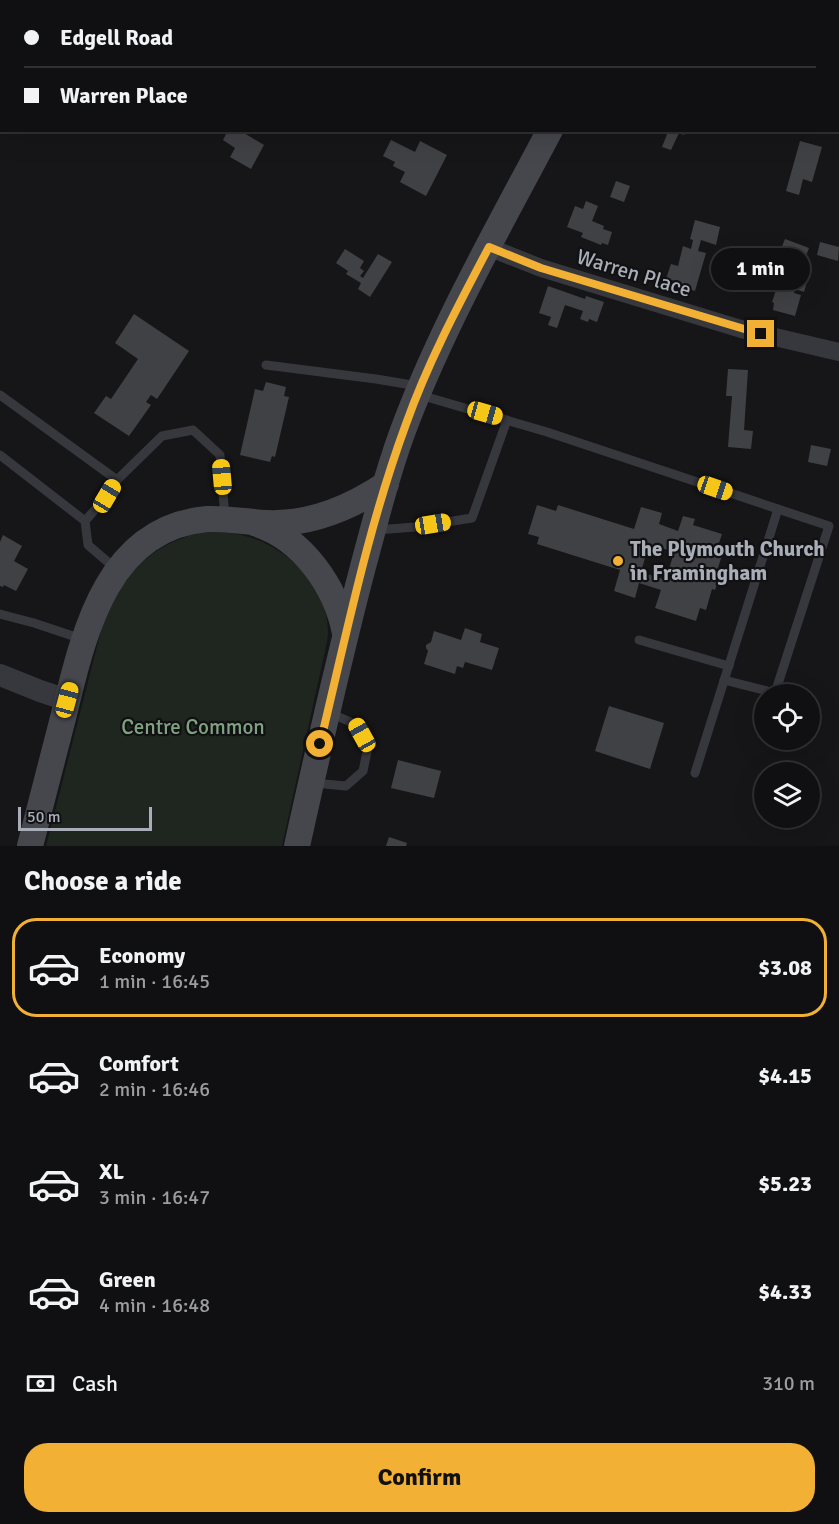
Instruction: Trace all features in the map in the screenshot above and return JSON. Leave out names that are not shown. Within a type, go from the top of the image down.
[{"type":"main road","points":[[297,846],[345,636],[386,484],[406,422],[452,318],[549,132]]},
{"type":"main road","points":[[30,846],[84,639],[107,585],[128,556],[141,544],[172,527],[189,522],[206,519],[285,523],[322,516],[358,502],[386,484]]},
{"type":"main road","points":[[235,520],[265,527],[281,536],[309,560],[330,587],[340,613],[345,636]]},
{"type":"street","name":"Warren Place","points":[[489,247],[541,268],[741,329],[839,352]]},
{"type":"street","points":[[0,675],[67,700]]},
{"type":"lane","points":[[266,365],[376,379],[419,390],[829,526],[775,693],[724,680]]},
{"type":"lane","points":[[0,395],[117,480]]},
{"type":"lane","points":[[373,530],[415,527],[472,518],[507,420]]},
{"type":"lane","points":[[85,521],[107,496],[117,480],[162,436],[193,430],[220,456],[235,520]]},
{"type":"lane","points":[[0,455],[85,521],[88,545],[117,570]]},
{"type":"lane","points":[[696,773],[778,509]]},
{"type":"lane","points":[[0,614],[84,639]]},
{"type":"lane","points":[[639,639],[729,666]]},
{"type":"lane","points":[[311,783],[346,786],[363,771],[368,747],[355,724],[328,711]]},
{"type":"green space","name":"Centre Common","points":[[200,532],[242,535],[274,548],[302,570],[313,584],[326,616],[327,640],[282,846],[46,846],[102,627],[112,603],[126,581],[143,561],[169,544]]},
{"type":"building","points":[[227,132],[242,132],[264,145],[251,169],[230,157],[235,148],[223,140]]},
{"type":"building","points":[[668,132],[685,132],[684,135],[679,133],[671,150],[662,147]]},
{"type":"building","points":[[391,140],[415,152],[420,141],[447,155],[426,196],[400,182],[405,172],[393,166],[395,162],[383,156]]},
{"type":"building","points":[[800,141],[822,147],[812,182],[803,179],[799,195],[786,191]]},
{"type":"building","points":[[616,181],[630,186],[624,202],[610,197]]},
{"type":"building","points":[[586,201],[598,206],[592,221],[612,232],[608,245],[602,243],[601,245],[581,237],[583,233],[567,227],[575,206],[583,209]]},
{"type":"building","points":[[695,220],[720,227],[716,245],[701,240],[698,251],[706,253],[695,291],[675,285],[676,281],[666,279],[671,264],[678,266],[683,246],[691,249],[693,240],[690,239]]},
{"type":"building","points":[[785,239],[809,248],[803,263],[779,254]]},
{"type":"building","points":[[820,242],[839,247],[838,261],[817,255]]},
{"type":"building","points":[[345,249],[364,261],[360,268],[364,271],[360,276],[363,278],[378,254],[392,262],[370,297],[358,289],[361,283],[346,274],[348,271],[336,263]]},
{"type":"building","points":[[785,274],[807,282],[804,292],[795,289],[794,293],[801,295],[795,316],[773,310],[774,303],[772,302],[777,287],[780,288]]},
{"type":"building","points":[[548,286],[585,299],[586,296],[604,302],[597,322],[580,319],[583,311],[565,305],[557,328],[548,325],[551,317],[539,313]]},
{"type":"building","points":[[134,314],[189,351],[157,399],[151,395],[146,402],[151,405],[129,436],[94,413],[106,396],[111,399],[138,359],[115,343]]},
{"type":"building","points":[[728,369],[748,370],[744,430],[753,431],[751,449],[728,447],[732,396],[726,396]]},
{"type":"building","points":[[266,382],[286,387],[284,396],[289,397],[275,457],[272,456],[270,462],[240,455],[255,389],[263,391]]},
{"type":"building","points":[[811,445],[831,449],[827,466],[808,462]]},
{"type":"building","name":"The Plymouth Church in Framingham","points":[[537,505],[556,511],[558,505],[634,529],[641,507],[662,513],[659,524],[678,531],[683,516],[695,519],[693,525],[722,534],[719,543],[725,546],[716,574],[720,575],[715,590],[712,589],[706,610],[700,608],[696,621],[655,608],[661,590],[639,583],[635,598],[614,591],[620,570],[537,544],[539,537],[528,534]],"holes":[[[649,544],[674,552],[666,580],[641,572]]]},
{"type":"building","points":[[3,535],[22,546],[14,561],[28,569],[16,591],[4,585],[0,586],[0,542]]},
{"type":"building","points":[[465,628],[482,634],[480,642],[499,648],[492,670],[465,662],[463,668],[457,666],[455,674],[424,664],[428,651],[426,645],[431,642],[434,631],[461,640]]},
{"type":"building","points":[[609,706],[664,723],[650,769],[595,751]]},
{"type":"building","points":[[398,760],[441,771],[434,798],[391,788]]},
{"type":"building","points":[[389,837],[407,843],[406,846],[386,846]]},
{"type":"place","name":"The Plymouth Church in Framingham","points":[[618,561]]},
{"type":"route","points":[[320,744],[351,615],[386,484],[406,422],[452,318],[489,247],[541,268],[761,334]]}]
